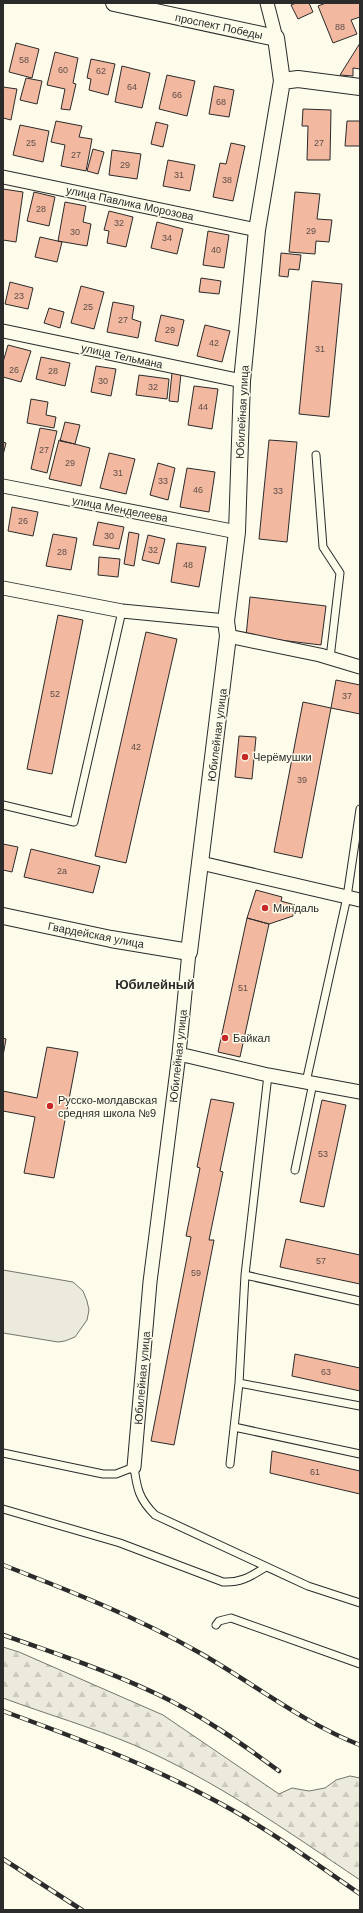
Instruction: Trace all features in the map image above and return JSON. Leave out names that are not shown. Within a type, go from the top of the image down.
[{"type":"street","name":"проспект Победы","points":[[114,3],[276,38]]},
{"type":"street","name":"Юбилейная улица","points":[[134,1468],[150,1282],[179,1054],[189,952],[201,863],[237,532],[242,381],[257,230],[282,81],[276,38],[268,3]]},
{"type":"street","points":[[282,81],[298,79],[360,87]]},
{"type":"street","name":"улица Павлика Морозова","points":[[3,177],[257,230]]},
{"type":"street","name":"улица Тельмана","points":[[3,332],[242,381]]},
{"type":"street","name":"улица Менделеева","points":[[3,486],[237,532]]},
{"type":"street","points":[[3,588],[122,611],[227,628],[360,667]]},
{"type":"street","points":[[201,863],[360,900]]},
{"type":"street","name":"Гвардейская улица","points":[[3,916],[111,939],[189,952]]},
{"type":"street","points":[[179,1054],[268,1075],[360,1092]]},
{"type":"lane","points":[[316,455],[323,547],[340,573],[330,658]]},
{"type":"lane","points":[[3,805],[74,822],[122,611]]},
{"type":"lane","points":[[295,1170],[309,1083],[347,897],[360,809]]},
{"type":"lane","points":[[230,1464],[239,1383],[244,1275],[268,1075]]},
{"type":"lane","points":[[244,1275],[360,1301]]},
{"type":"lane","points":[[239,1383],[360,1406]]},
{"type":"lane","points":[[234,1427],[360,1454]]},
{"type":"lane","points":[[3,1453],[102,1474],[116,1474],[134,1468],[136,1488],[145,1505],[155,1515],[308,1586],[360,1603]]},
{"type":"lane","points":[[3,1509],[120,1543],[223,1582],[236,1583],[247,1579],[266,1567]]},
{"type":"lane","points":[[216,1625],[220,1621],[232,1618],[360,1664]]},
{"type":"green space","points":[[3,1270],[73,1282],[83,1291],[89,1310],[87,1320],[75,1337],[58,1342],[3,1333]]},
{"type":"green space","points":[[3,1647],[19,1652],[163,1715],[279,1794],[292,1788],[309,1791],[325,1788],[336,1780],[350,1776],[360,1778],[360,1880],[250,1807],[164,1759],[118,1738],[3,1698]]},
{"type":"building","points":[[296,3],[309,3],[313,12],[298,19],[291,5]]},
{"type":"building","points":[[326,3],[360,3],[360,17],[351,20],[357,34],[333,43],[318,6]]},
{"type":"building","points":[[16,43],[39,49],[32,78],[9,72]]},
{"type":"building","points":[[360,43],[360,69],[353,68],[353,76],[340,75]]},
{"type":"building","points":[[55,52],[78,58],[73,83],[76,84],[70,110],[61,109],[65,89],[47,85]]},
{"type":"building","points":[[91,59],[115,64],[108,95],[89,90],[91,79],[87,78]]},
{"type":"building","points":[[122,66],[150,73],[142,108],[115,102]]},
{"type":"building","points":[[167,75],[195,81],[187,116],[159,109]]},
{"type":"building","points":[[26,78],[42,81],[37,104],[20,100]]},
{"type":"building","points":[[214,86],[234,90],[229,117],[209,114]]},
{"type":"building","points":[[3,87],[17,89],[11,120],[3,118]]},
{"type":"building","points":[[303,109],[331,110],[330,160],[307,160],[308,126],[302,126]]},
{"type":"building","points":[[56,121],[82,126],[79,137],[92,139],[86,171],[61,166],[65,145],[51,142]]},
{"type":"building","points":[[347,121],[360,121],[360,146],[345,146]]},
{"type":"building","points":[[156,122],[168,125],[163,147],[151,144]]},
{"type":"building","points":[[20,125],[49,131],[43,162],[13,155]]},
{"type":"building","points":[[231,143],[245,146],[233,201],[213,197],[220,163],[226,164]]},
{"type":"building","points":[[93,149],[104,152],[98,174],[87,171]]},
{"type":"building","points":[[112,150],[141,154],[137,179],[109,175]]},
{"type":"building","points":[[168,160],[195,165],[190,191],[163,186]]},
{"type":"building","points":[[3,189],[23,192],[16,242],[3,240]]},
{"type":"building","points":[[34,192],[55,197],[49,226],[27,221]]},
{"type":"building","points":[[295,192],[320,194],[317,219],[332,220],[329,242],[316,241],[315,254],[289,252]]},
{"type":"building","points":[[65,202],[86,206],[83,222],[91,224],[87,246],[58,241]]},
{"type":"building","points":[[109,211],[133,217],[126,247],[107,243],[109,231],[104,230]]},
{"type":"building","points":[[157,222],[183,229],[177,254],[151,248]]},
{"type":"building","points":[[208,231],[229,235],[224,268],[203,265]]},
{"type":"building","points":[[40,237],[62,242],[57,262],[35,257]]},
{"type":"building","points":[[281,253],[301,255],[299,270],[289,269],[288,277],[279,276]]},
{"type":"building","points":[[201,278],[221,281],[219,294],[199,292]]},
{"type":"building","points":[[312,281],[342,284],[329,417],[299,414]]},
{"type":"building","points":[[10,282],[33,288],[28,309],[5,304]]},
{"type":"building","points":[[81,286],[104,292],[94,329],[71,323]]},
{"type":"building","points":[[113,302],[134,306],[132,319],[141,322],[138,338],[107,332]]},
{"type":"building","points":[[49,308],[64,312],[60,328],[44,323]]},
{"type":"building","points":[[161,315],[184,320],[178,346],[155,341]]},
{"type":"building","points":[[205,325],[230,331],[222,362],[197,356]]},
{"type":"building","points":[[8,345],[31,351],[21,382],[3,377],[3,362]]},
{"type":"building","points":[[41,357],[70,363],[65,386],[36,379]]},
{"type":"building","points":[[96,366],[116,369],[111,396],[91,392]]},
{"type":"building","points":[[172,373],[181,374],[178,402],[169,401]]},
{"type":"building","points":[[139,375],[169,379],[167,399],[136,395]]},
{"type":"building","points":[[194,386],[218,389],[212,429],[188,425]]},
{"type":"building","points":[[31,399],[48,402],[46,415],[56,417],[54,428],[27,423]]},
{"type":"building","points":[[65,422],[80,425],[75,444],[60,441]]},
{"type":"building","points":[[40,428],[57,431],[47,473],[31,469]]},
{"type":"building","points":[[59,440],[90,448],[81,486],[49,479]]},
{"type":"building","points":[[269,440],[297,442],[287,542],[259,539]]},
{"type":"building","points":[[3,442],[6,443],[3,455]]},
{"type":"building","points":[[109,453],[135,459],[126,494],[100,488]]},
{"type":"building","points":[[158,463],[175,468],[168,500],[150,495]]},
{"type":"building","points":[[187,468],[215,472],[209,512],[180,507]]},
{"type":"building","points":[[12,507],[38,512],[33,536],[8,531]]},
{"type":"building","points":[[98,522],[124,527],[119,549],[93,545]]},
{"type":"building","points":[[129,532],[139,534],[134,566],[124,564]]},
{"type":"building","points":[[53,534],[77,538],[71,570],[46,566]]},
{"type":"building","points":[[148,535],[165,539],[159,564],[142,560]]},
{"type":"building","points":[[177,543],[206,547],[199,587],[171,582]]},
{"type":"building","points":[[99,557],[120,559],[118,577],[98,575]]},
{"type":"building","points":[[250,597],[326,606],[321,645],[246,636]]},
{"type":"building","points":[[58,615],[83,620],[52,774],[27,769]]},
{"type":"building","points":[[146,632],[177,639],[126,863],[95,856]]},
{"type":"building","points":[[336,680],[360,685],[360,714],[331,708]]},
{"type":"building","points":[[303,702],[331,708],[302,858],[274,852]]},
{"type":"building","name":"Черёмушки","points":[[239,736],[256,737],[252,779],[235,777]]},
{"type":"building","points":[[3,844],[18,847],[12,872],[3,870]]},
{"type":"building","points":[[31,849],[100,866],[93,893],[24,877]]},
{"type":"building","points":[[256,890],[282,897],[281,901],[295,905],[293,916],[269,924],[247,918]]},
{"type":"building","points":[[247,918],[269,924],[240,1057],[218,1052]]},
{"type":"building","points":[[3,1038],[6,1039],[3,1056]]},
{"type":"building","points":[[47,1047],[78,1052],[54,1178],[24,1173],[35,1117],[3,1111],[3,1091],[37,1098]]},
{"type":"building","points":[[211,1099],[234,1103],[220,1171],[223,1172],[209,1240],[214,1240],[174,1445],[151,1441],[191,1237],[186,1236],[200,1168],[197,1167]]},
{"type":"building","points":[[322,1100],[346,1105],[324,1207],[300,1202]]},
{"type":"building","points":[[286,1239],[360,1255],[360,1284],[280,1267]]},
{"type":"building","points":[[295,1354],[360,1368],[360,1391],[292,1376]]},
{"type":"building","points":[[272,1451],[360,1471],[360,1494],[270,1473]]},
{"type":"railway","points":[[3,1565],[128,1616],[176,1640],[220,1665],[318,1726],[360,1745]]},
{"type":"railway","points":[[3,1635],[101,1670],[159,1695],[190,1711],[250,1750],[279,1771]]},
{"type":"railway","points":[[3,1711],[109,1751],[187,1786],[231,1809],[269,1832],[360,1894]]},
{"type":"railway","points":[[3,1859],[82,1910]]},
{"type":"place","name":"Черёмушки","points":[[245,757]]},
{"type":"place","name":"Миндаль","points":[[265,908]]},
{"type":"place","name":"Байкал","points":[[225,1038]]},
{"type":"place","name":"Русско-молдавская средняя школа №9","points":[[50,1106]]},
{"type":"district","name":"Юбилейный","points":[[155,984]]}]
